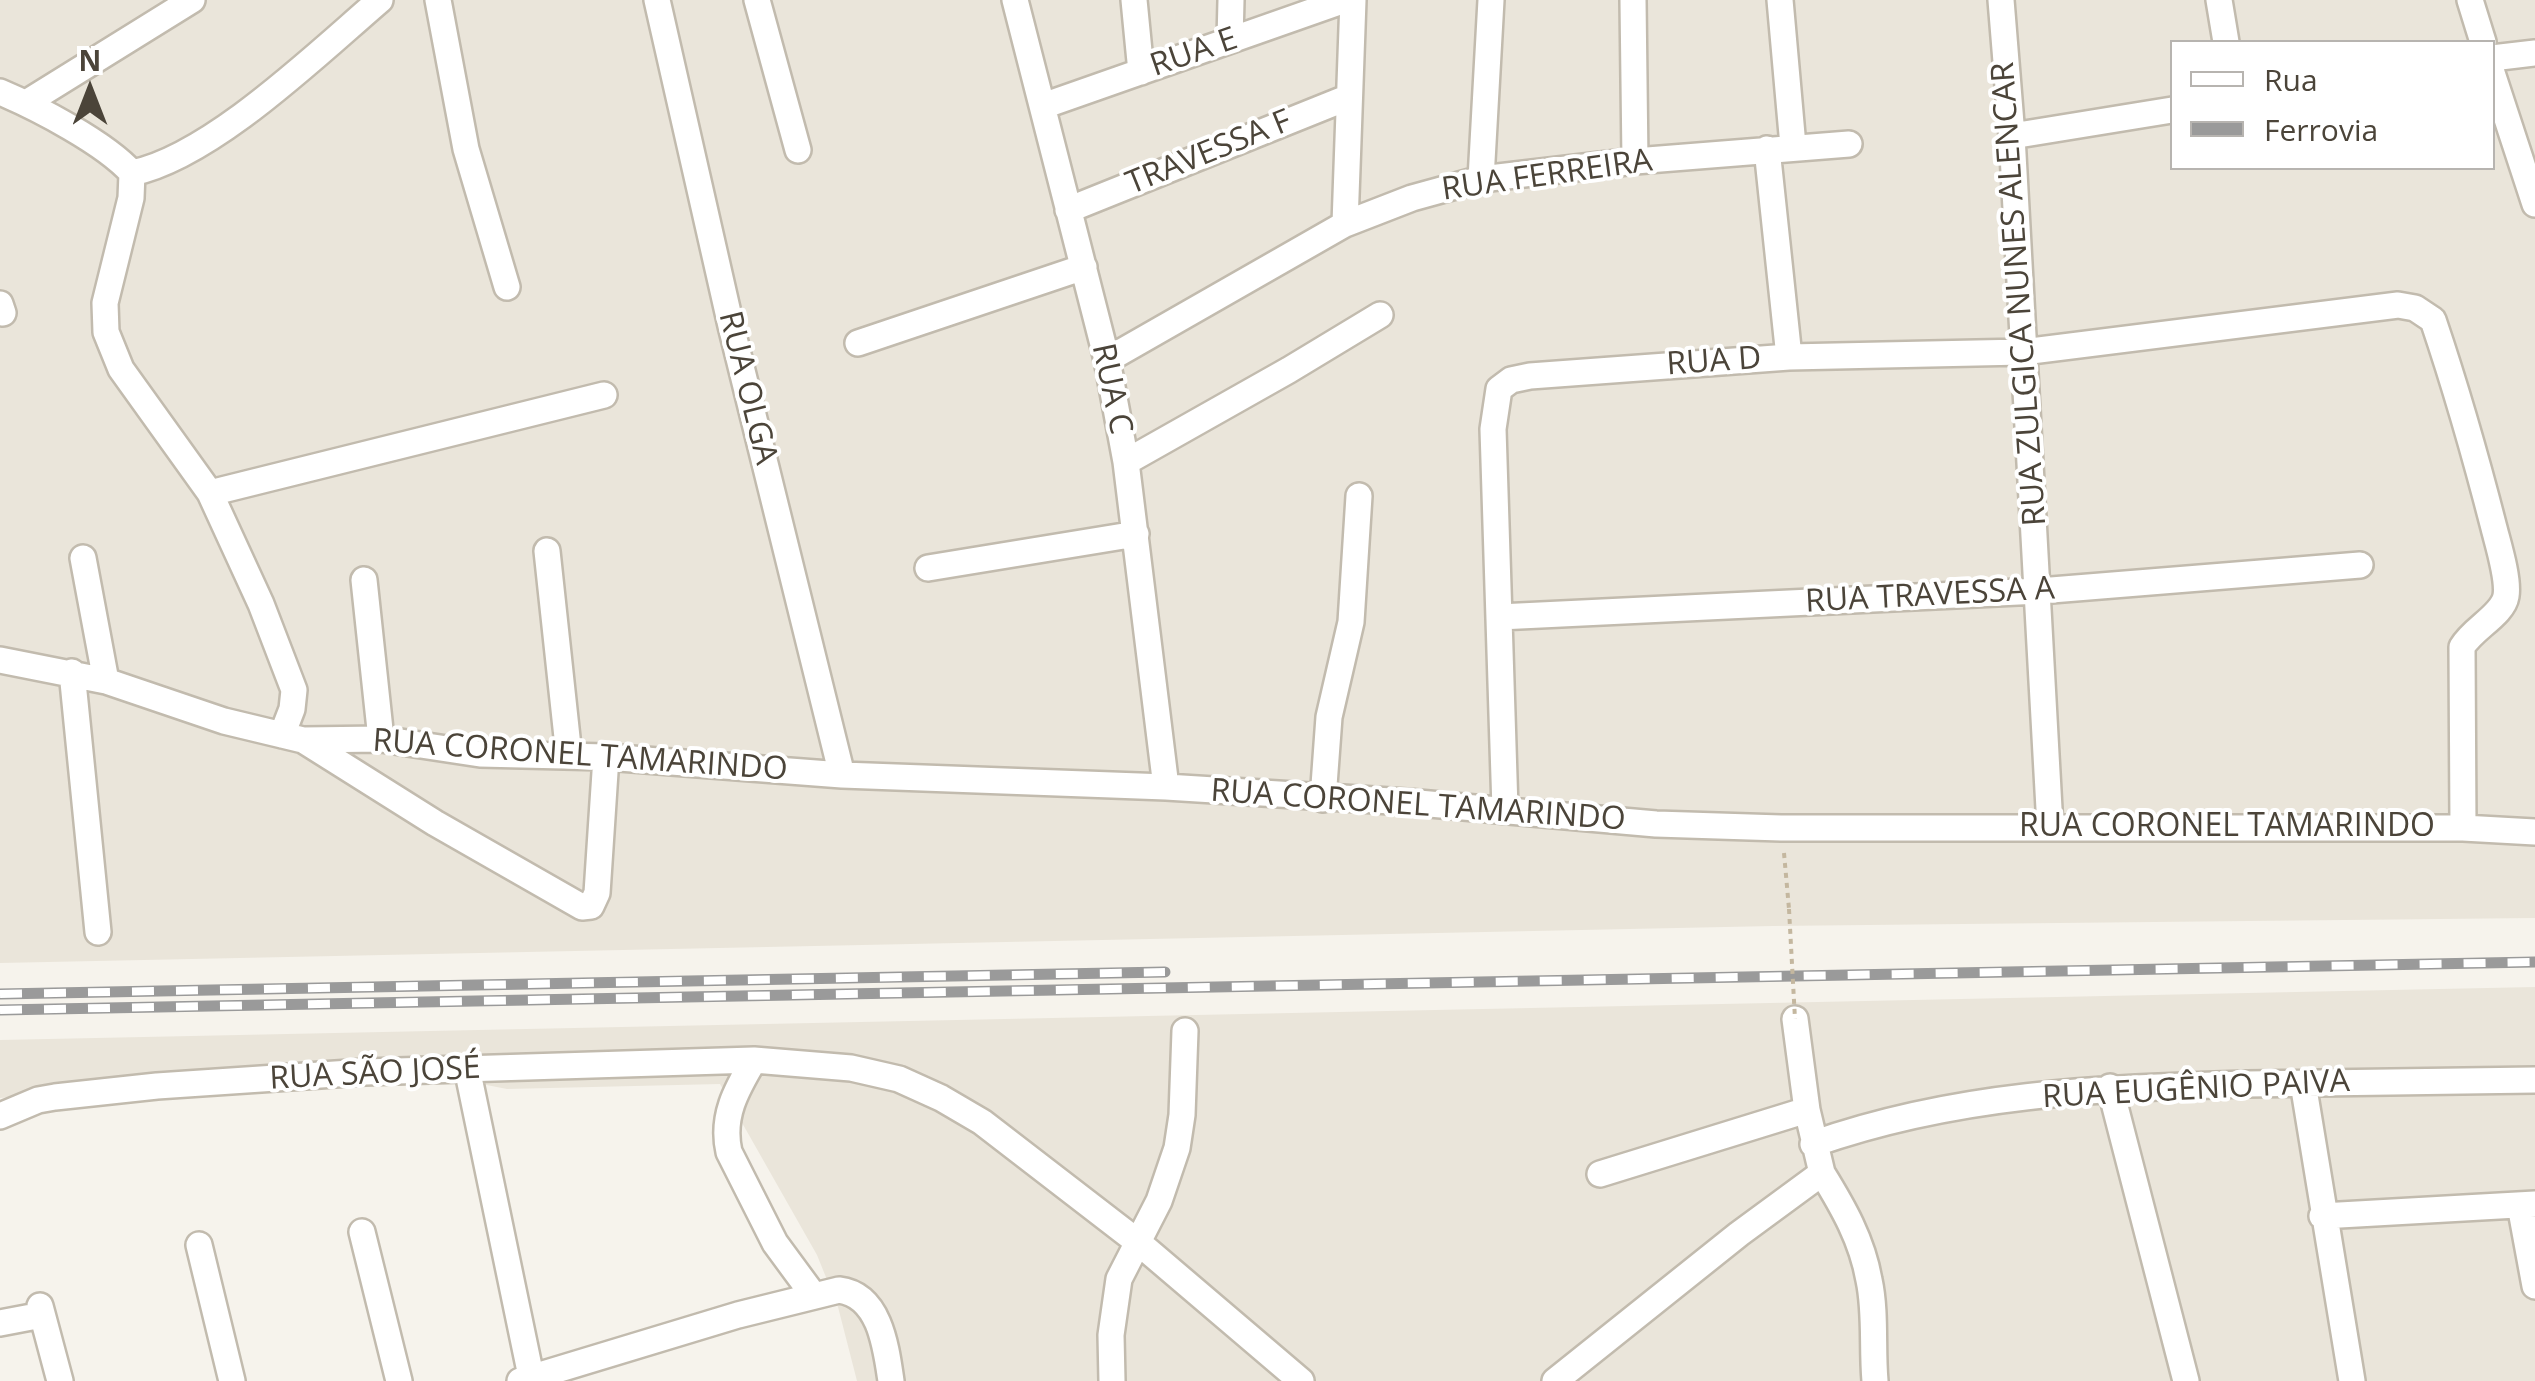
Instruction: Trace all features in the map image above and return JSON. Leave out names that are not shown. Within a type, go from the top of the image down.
[{"type":"street","points":[[26,103],[192,0]]},
{"type":"street","points":[[132,173],[181,157],[236,119],[380,0]]},
{"type":"street","points":[[438,0],[466,150],[507,287]]},
{"type":"street","name":"RUA OLGA","points":[[657,0],[731,326],[842,775]]},
{"type":"street","points":[[757,0],[798,150]]},
{"type":"street","name":"RUA C","points":[[1014,0],[1107,360],[1136,534],[1166,787]]},
{"type":"street","points":[[1134,0],[1140,72]]},
{"type":"street","points":[[1230,40],[1231,0]]},
{"type":"street","name":"RUA E","points":[[1042,106],[1344,0]]},
{"type":"street","points":[[1344,224],[1353,0]]},
{"type":"street","points":[[1480,179],[1491,0]]},
{"type":"street","points":[[1633,0],[1635,161]]},
{"type":"street","points":[[1780,0],[1780,148],[1789,357]]},
{"type":"street","name":"RUA ZULGICA NUNES ALENCAR","points":[[2001,0],[2050,827]]},
{"type":"street","points":[[2219,0],[2226,40]]},
{"type":"street","points":[[2470,0],[2482,40]]},
{"type":"street","points":[[2495,58],[2535,53]]},
{"type":"street","points":[[2495,83],[2535,204]]},
{"type":"street","points":[[0,92],[26,103],[121,160],[132,173],[131,198],[105,303],[106,332],[121,368],[210,492],[282,652],[294,690],[292,737]]},
{"type":"street","name":"TRAVESSA F","points":[[1068,210],[1349,96]]},
{"type":"street","points":[[2012,136],[2170,110]]},
{"type":"street","name":"RUA FERREIRA","points":[[1107,360],[1344,224],[1412,198],[1480,179],[1635,161],[1849,144]]},
{"type":"street","points":[[858,343],[1084,268]]},
{"type":"street","name":"RUA D","points":[[1505,809],[1493,430],[1499,389],[1512,380],[1789,357],[2023,352],[2398,304],[2416,308],[2434,320],[2500,554],[2506,595],[2498,612],[2469,635],[2462,646],[2462,828]]},
{"type":"street","points":[[1126,462],[1380,314]]},
{"type":"street","points":[[210,492],[604,395]]},
{"type":"street","points":[[1323,799],[1329,718],[1350,622],[1359,496]]},
{"type":"street","points":[[928,568],[1136,534]]},
{"type":"street","points":[[547,551],[569,756]]},
{"type":"street","points":[[83,558],[106,681]]},
{"type":"street","name":"RUA TRAVESSA A","points":[[1498,618],[2039,591],[2360,565]]},
{"type":"street","points":[[364,580],[381,739]]},
{"type":"street","points":[[0,660],[72,672],[224,721],[292,737],[582,908],[592,906],[598,878],[606,757]]},
{"type":"street","points":[[72,672],[98,932]]},
{"type":"street","name":"RUA CORONEL TAMARINDO","points":[[292,737],[381,739],[480,754],[606,757],[842,775],[1166,787],[1505,809],[1656,824],[1782,828],[2462,828],[2535,832]]},
{"type":"street","points":[[1795,1019],[1813,1144],[1822,1173],[1842,1205],[1864,1260],[1872,1302],[1874,1381]]},
{"type":"street","points":[[1112,1381],[1112,1335],[1119,1279],[1159,1201],[1177,1148],[1182,1115],[1184,1031]]},
{"type":"street","points":[[754,1060],[732,1098],[726,1139],[774,1243],[814,1296]]},
{"type":"street","name":"RUA SÃO JOSÉ","points":[[0,1116],[38,1100],[157,1086],[467,1068],[754,1060],[851,1068],[899,1080],[982,1122],[1139,1243],[1301,1381]]},
{"type":"street","points":[[467,1068],[528,1380],[738,1315],[839,1290],[854,1292],[869,1306],[887,1354],[891,1381]]},
{"type":"street","name":"RUA EUGÊNIO PAIVA","points":[[1813,1144],[1867,1125],[1929,1110],[2110,1088],[2535,1080]]},
{"type":"street","points":[[2302,1083],[2352,1381]]},
{"type":"street","points":[[2110,1088],[2186,1381]]},
{"type":"street","points":[[1600,1174],[1807,1110]]},
{"type":"street","points":[[1556,1381],[1738,1234],[1822,1173]]},
{"type":"street","points":[[2322,1216],[2528,1204],[2535,1286]]},
{"type":"street","points":[[362,1232],[400,1381]]},
{"type":"street","points":[[199,1245],[232,1381]]},
{"type":"street","points":[[0,1323],[41,1311],[60,1381]]},
{"type":"path","points":[[1782,828],[1795,1019]]},
{"type":"shaded area","points":[[0,0],[2535,0],[2535,918],[1773,926],[0,963]]},
{"type":"shaded area","points":[[2535,987],[2535,1381],[857,1381],[838,1307],[817,1255],[720,1084],[507,1089],[405,1069],[0,1098],[0,1040]]},
{"type":"railway","points":[[0,1010],[2535,962]]},
{"type":"railway","points":[[0,994],[1165,972]]}]
